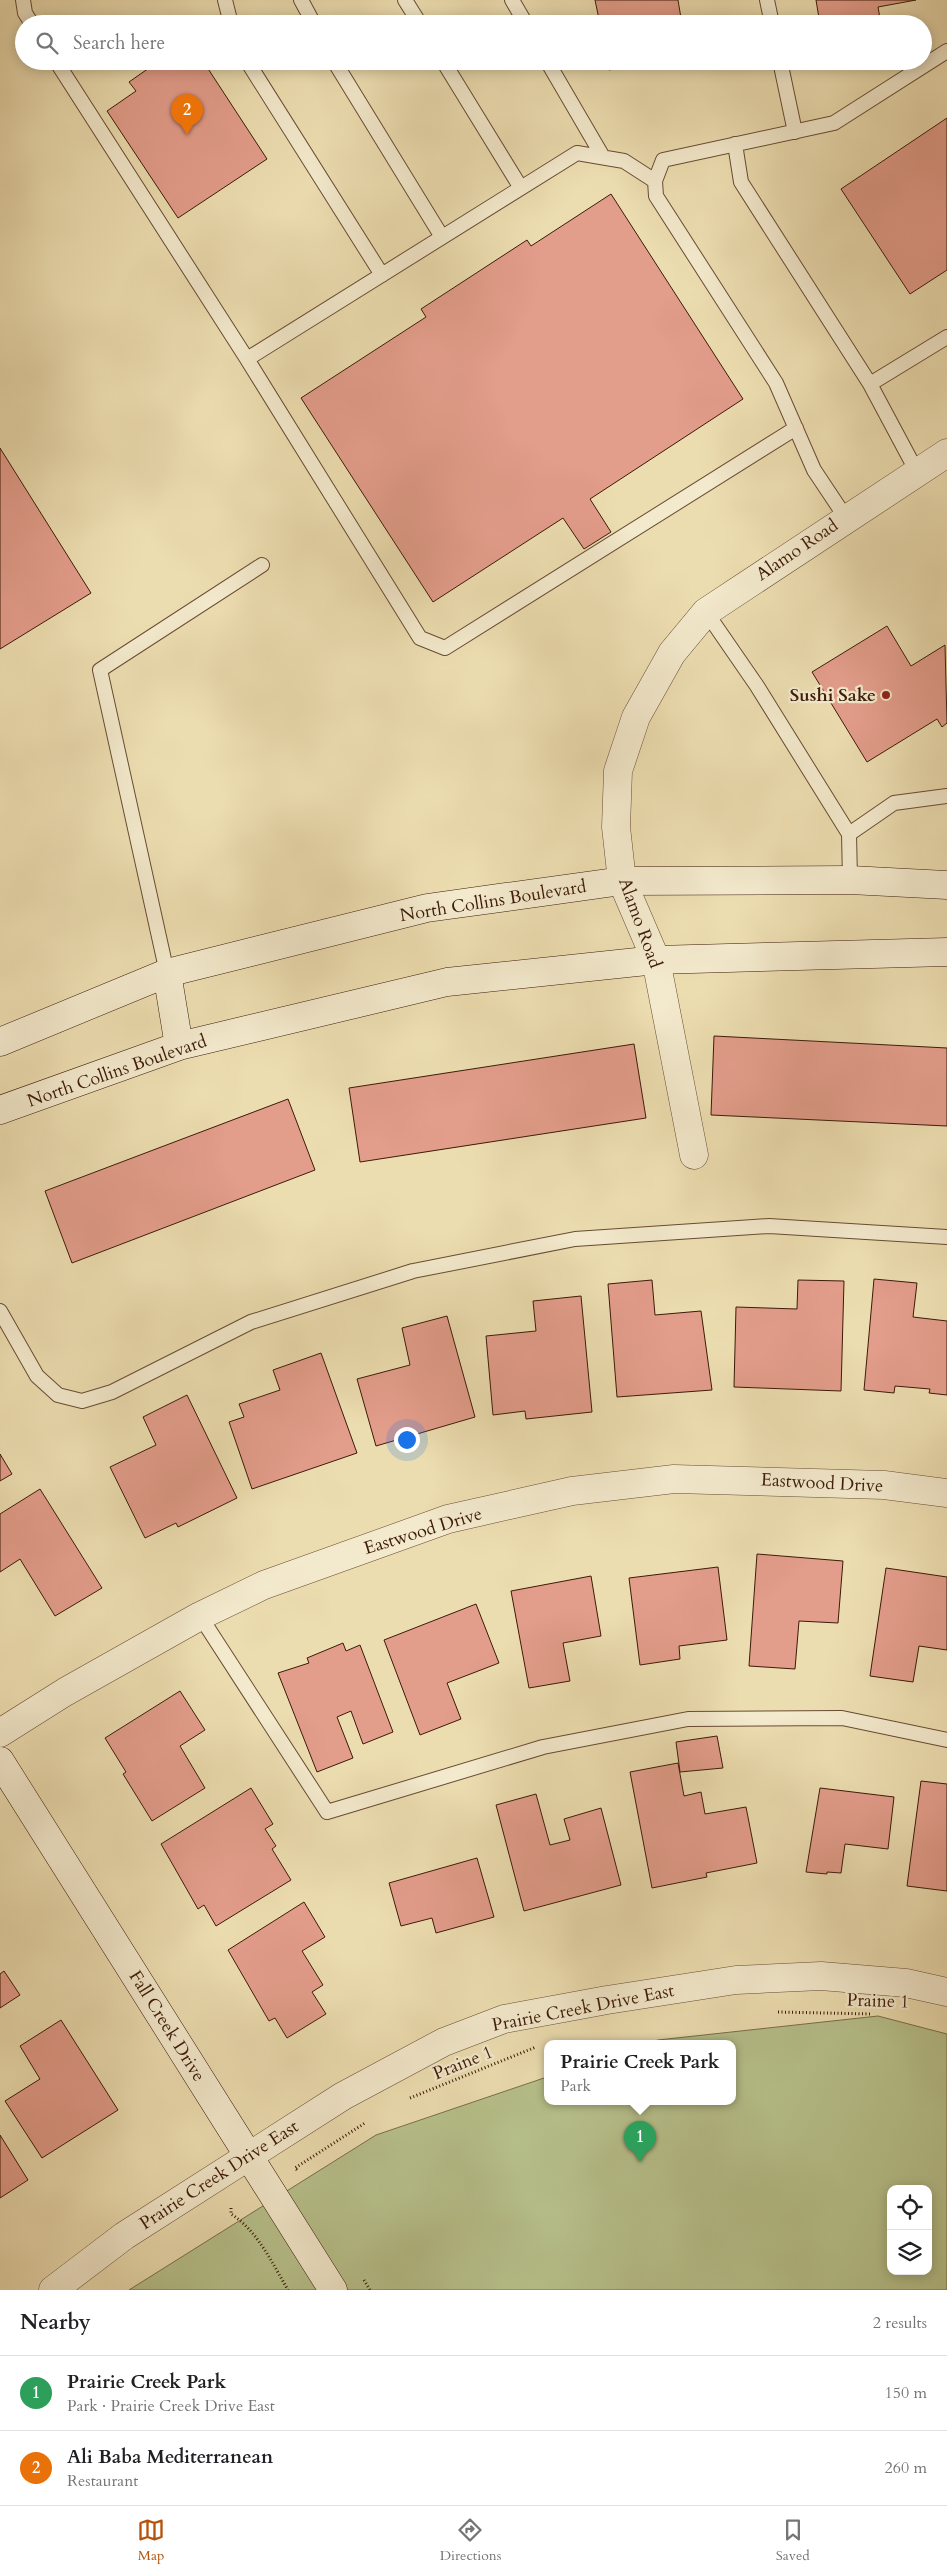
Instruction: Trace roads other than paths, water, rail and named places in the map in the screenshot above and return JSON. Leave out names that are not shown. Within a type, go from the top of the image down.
[{"type":"street","name":"Alamo Road","points":[[694,1155],[656,960],[622,881],[616,827],[618,771],[636,717],[672,653],[706,612],[846,518],[947,454]]},
{"type":"street","name":"North Collins Boulevard","points":[[0,1042],[166,973],[426,908],[622,881],[850,880],[947,885]]},
{"type":"street","name":"North Collins Boulevard","points":[[0,1110],[179,1046],[447,982],[656,960],[947,952]]},
{"type":"street","points":[[166,973],[179,1046]]},
{"type":"street","name":"Eastwood Drive","points":[[0,1733],[65,1692],[200,1616],[264,1585],[448,1519],[572,1492],[674,1479],[884,1485],[947,1494]]},
{"type":"street","name":"Fall Creek Drive","points":[[0,1761],[333,2290]]},
{"type":"street","name":"Prairie Creek Drive East","points":[[53,2290],[124,2236],[343,2096],[444,2042],[504,2019],[607,2000],[736,1980],[821,1976],[906,1983],[947,1992]]},
{"type":"lane","points":[[23,0],[26,15]]},
{"type":"lane","points":[[225,0],[229,15]]},
{"type":"lane","points":[[301,0],[306,15]]},
{"type":"lane","points":[[405,0],[414,15]]},
{"type":"lane","points":[[512,0],[521,15]]},
{"type":"lane","points":[[767,0],[770,15]]},
{"type":"lane","points":[[932,61],[947,51]]},
{"type":"lane","points":[[62,70],[247,360],[420,638],[444,648],[796,428]]},
{"type":"lane","points":[[253,70],[382,275]]},
{"type":"lane","points":[[340,70],[442,237]]},
{"type":"lane","points":[[449,70],[521,188]]},
{"type":"lane","points":[[552,70],[603,157]]},
{"type":"lane","points":[[782,70],[795,132]]},
{"type":"lane","points":[[846,518],[814,470],[776,383],[656,196],[655,181],[663,160],[834,123],[917,70]]},
{"type":"lane","points":[[735,144],[741,182],[870,384],[918,472]]},
{"type":"lane","points":[[247,360],[577,153],[624,161],[655,181]]},
{"type":"lane","points":[[870,384],[947,337]]},
{"type":"lane","points":[[166,973],[100,670],[262,565]]},
{"type":"lane","points":[[706,612],[757,686],[849,834],[850,880]]},
{"type":"lane","points":[[849,834],[894,804],[947,796]]},
{"type":"lane","points":[[0,1311],[37,1376],[58,1396],[82,1401],[112,1392],[251,1322],[413,1271],[575,1239],[769,1226],[947,1237]]},
{"type":"lane","points":[[200,1616],[327,1812],[543,1747],[688,1719],[842,1718],[947,1740]]},
{"type":"place","name":"Ali Baba Mediterranean","points":[[187,135]]},
{"type":"place","name":"Sushi Sake","points":[[886,695]]},
{"type":"place","name":"Prairie Creek Park","points":[[640,2162]]}]
